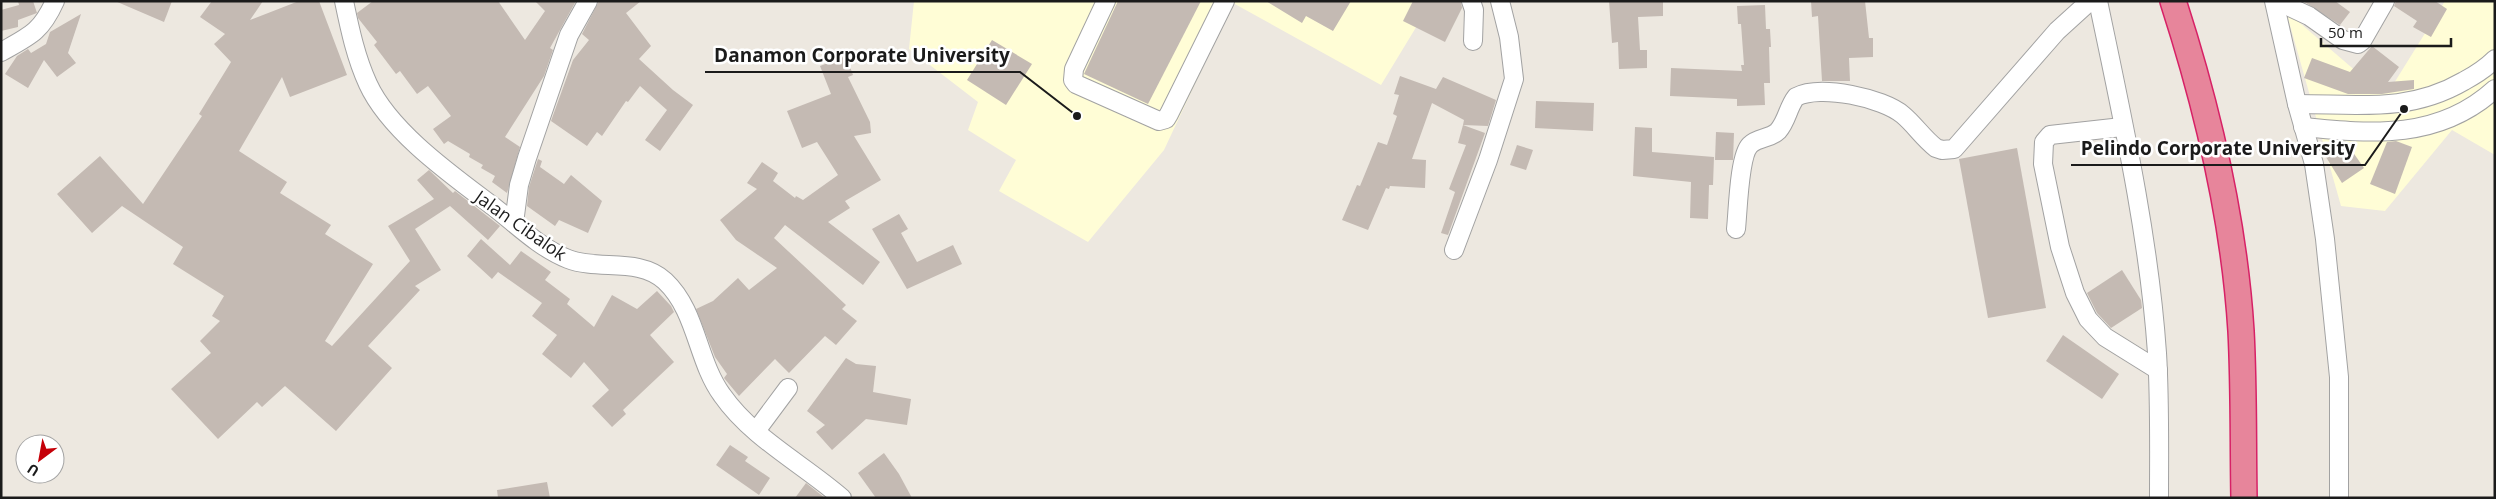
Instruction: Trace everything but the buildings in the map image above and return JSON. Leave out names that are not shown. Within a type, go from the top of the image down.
[{"type":"highway","points":[[2173,1],[2196,72],[2225,200],[2241,332],[2244,498]]},
{"type":"street","points":[[1,52],[36,32],[46,20],[55,1]]},
{"type":"street","name":"Jalan Cibalok","points":[[344,1],[354,48],[375,96],[408,137],[430,157],[514,223],[542,244],[568,259],[642,269],[664,281],[680,298],[716,388],[734,410],[756,431],[842,498]]},
{"type":"street","points":[[514,223],[523,169],[569,36],[588,1]]},
{"type":"street","points":[[1106,1],[1074,70],[1073,80],[1076,84],[1117,104],[1159,121],[1166,119],[1169,114],[1225,1]]},
{"type":"street","points":[[1472,1],[1474,10],[1473,41]]},
{"type":"street","points":[[1454,250],[1488,160],[1514,79],[1510,37],[1500,1]]},
{"type":"street","points":[[1736,229],[1744,160],[1749,146],[1758,139],[1772,136],[1778,131],[1796,97],[1812,92],[1831,92],[1882,103],[1903,115],[1936,148],[1942,150],[1954,149],[2057,31],[2090,1]]},
{"type":"street","points":[[2098,1],[2132,170],[2148,275],[2158,370],[2159,498]]},
{"type":"street","points":[[2276,1],[2309,16],[2343,40],[2358,44],[2362,41],[2385,1]]},
{"type":"street","points":[[2276,1],[2297,104],[2314,164],[2325,239],[2338,368],[2339,498]]},
{"type":"street","points":[[2297,104],[2374,106],[2412,102],[2449,89],[2495,58]]},
{"type":"street","points":[[2303,127],[2366,132],[2407,130],[2445,120],[2476,104],[2495,89]]},
{"type":"street","points":[[2122,127],[2050,135],[2044,142],[2043,164],[2060,247],[2075,293],[2088,318],[2105,337],[2158,370]]},
{"type":"street","points":[[756,431],[788,388]]},
{"type":"shaded area","points":[[914,1],[1432,1],[1381,85],[1233,3],[1164,150],[1088,242],[999,191],[1016,160],[968,130],[978,102],[909,49]]},
{"type":"shaded area","points":[[2445,1],[2495,1],[2495,155],[2452,130],[2385,211],[2341,206],[2286,11],[2372,85],[2391,88]]},
{"type":"place","name":"Pelindo Corporate University","points":[[2404,109]]},
{"type":"place","name":"Danamon Corporate University","points":[[1077,116]]}]
